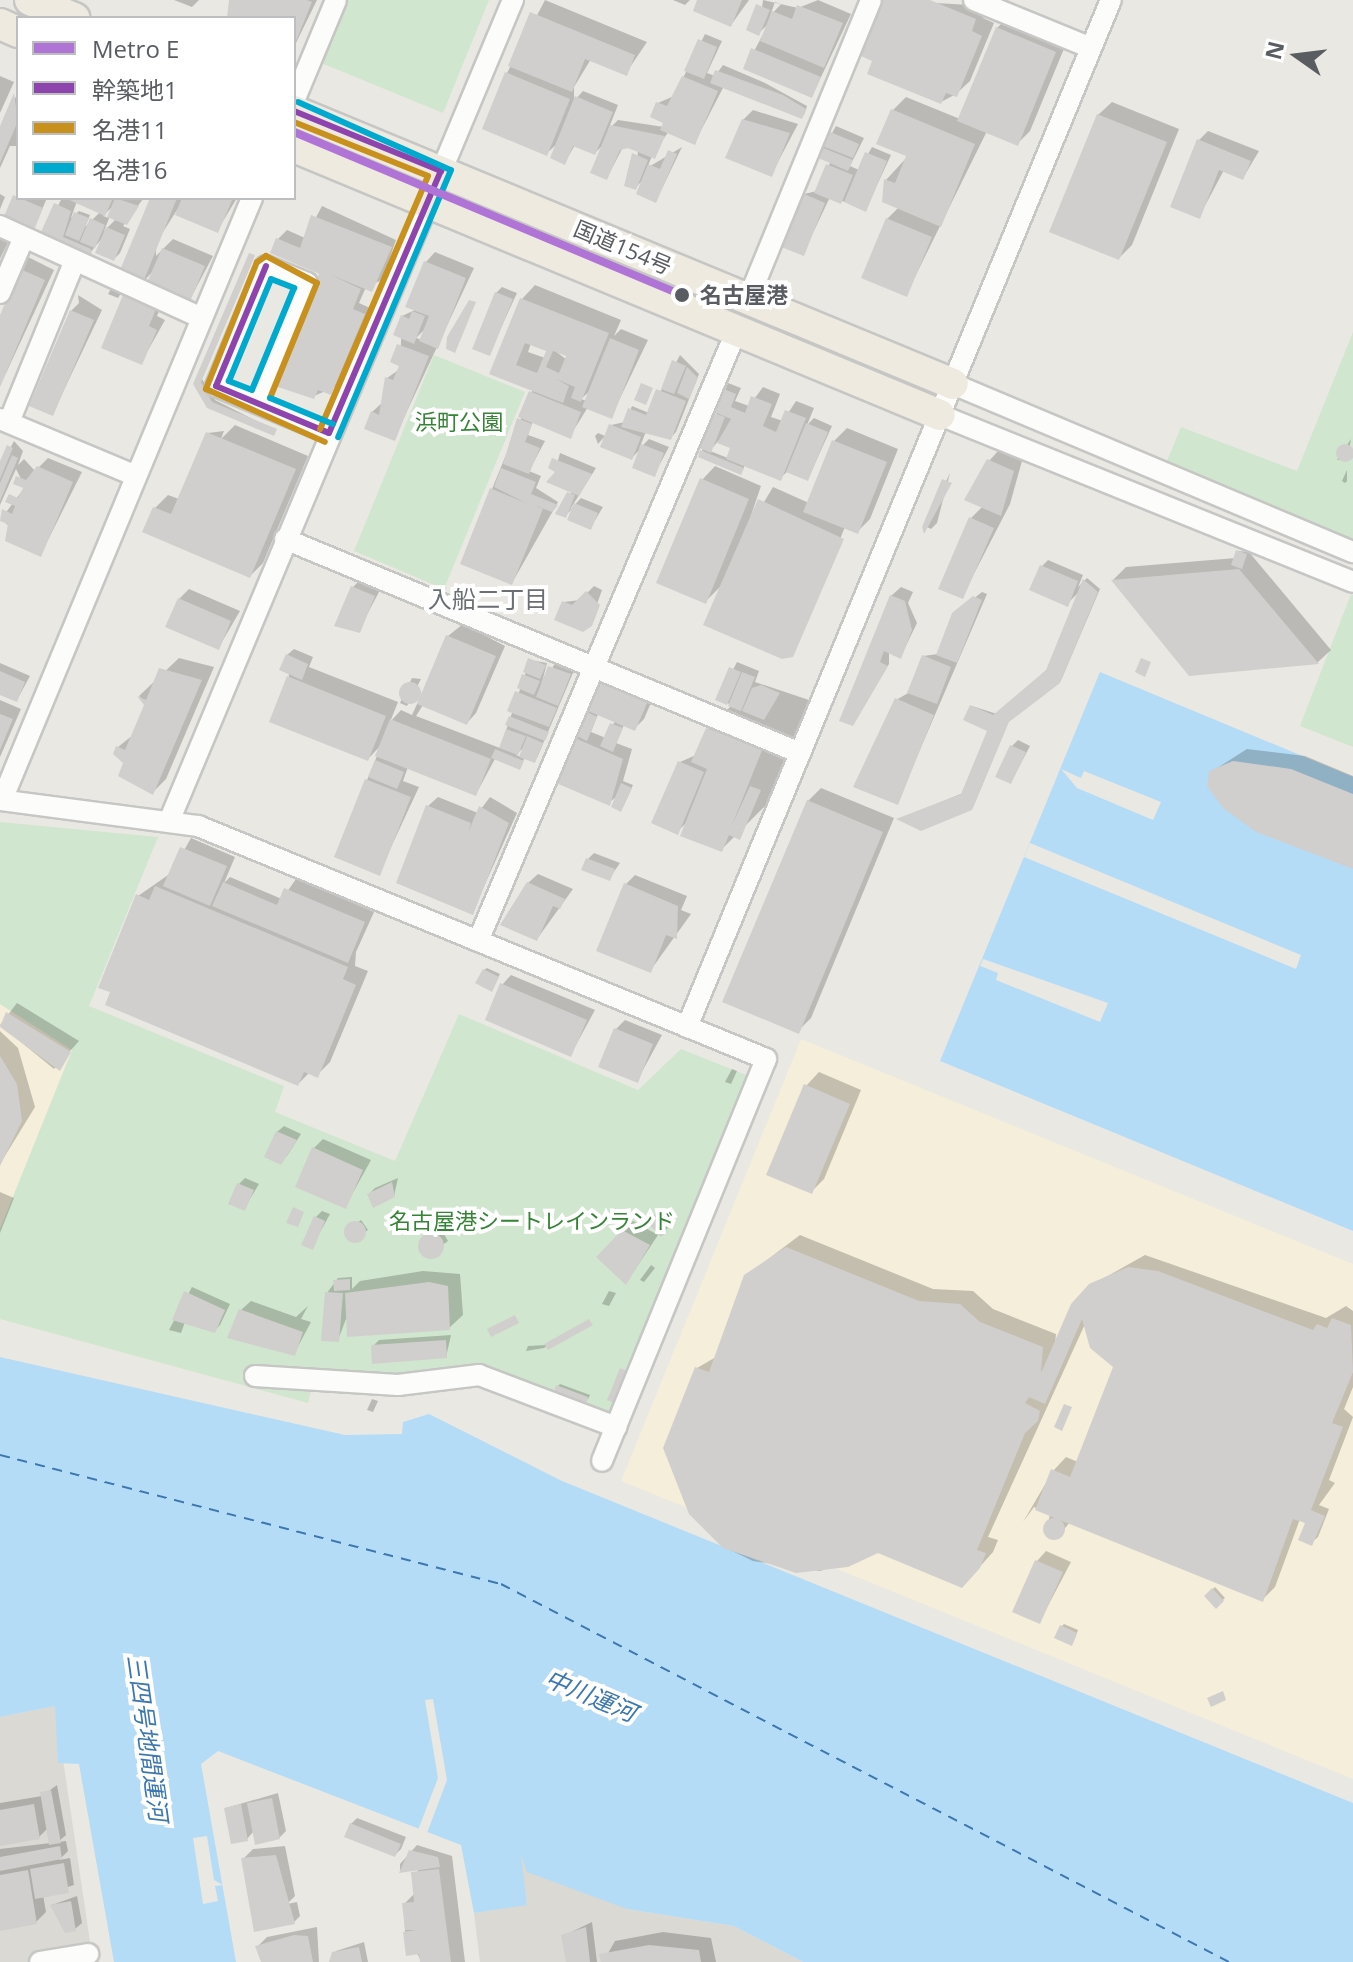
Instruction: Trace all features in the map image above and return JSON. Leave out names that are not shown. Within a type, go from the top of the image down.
[{"type":"highway","points":[[30,0],[69,16]]},
{"type":"highway","name":"国道154号","points":[[296,112],[953,384]]},
{"type":"highway","name":"国道154号","points":[[296,148],[940,415]]},
{"type":"street","points":[[296,96],[336,0]]},
{"type":"street","points":[[170,819],[425,203],[513,0]]},
{"type":"street","points":[[748,300],[871,0]]},
{"type":"street","points":[[974,0],[1091,48]]},
{"type":"street","points":[[687,1027],[1111,0]]},
{"type":"street","points":[[251,200],[1,800],[170,819],[766,1059],[602,1461]]},
{"type":"street","points":[[0,226],[24,237],[0,293]]},
{"type":"street","points":[[22,242],[202,318]]},
{"type":"street","points":[[73,265],[4,421],[136,476]]},
{"type":"street","points":[[257,403],[307,283],[266,266],[216,386],[329,433]]},
{"type":"street","points":[[478,941],[736,332]]},
{"type":"street","points":[[953,384],[1353,552]]},
{"type":"street","points":[[940,415],[1353,582]]},
{"type":"street","points":[[285,539],[800,753]]},
{"type":"street","points":[[255,1376],[398,1385],[479,1375],[616,1427]]},
{"type":"street","points":[[40,1962],[88,1954]]},
{"type":"shaded area","points":[[0,1004],[73,1050],[0,1229]]},
{"type":"shaded area","points":[[801,1039],[1353,1264],[1353,1779],[621,1481]]},
{"type":"shaded area","points":[[55,1706],[93,1962],[0,1962],[0,1717]]},
{"type":"shaded area","points":[[520,1855],[627,1909],[734,1926],[803,1962],[480,1962],[474,1913],[527,1904]]},
{"type":"green space","points":[[345,0],[489,0],[443,113],[319,62]]},
{"type":"green space","points":[[1353,332],[1353,541],[1165,466],[1181,427],[1297,471]]},
{"type":"green space","name":"浜町公園","points":[[434,355],[525,392],[444,589],[354,551]]},
{"type":"green space","points":[[1353,595],[1353,747],[1300,726]]},
{"type":"green space","name":"名古屋港シートレインランド","points":[[0,822],[158,837],[89,1006],[284,1086],[275,1112],[395,1161],[459,1014],[638,1090],[681,1049],[751,1077],[614,1415],[485,1365],[313,1384],[308,1403],[0,1319],[0,1229],[72,1050],[0,1004]]},
{"type":"water","points":[[1100,672],[1353,777],[1353,1231],[940,1061]]},
{"type":"water","points":[[0,1357],[345,1435],[402,1434],[403,1422],[429,1414],[562,1481],[1353,1803],[1353,1962],[803,1962],[734,1926],[627,1909],[527,1872],[521,1855],[527,1905],[474,1913],[461,1845],[218,1751],[201,1764],[236,1962],[114,1962],[79,1764],[58,1763],[55,1706],[0,1717]]},
{"type":"pier","points":[[1061,769],[1081,778],[1084,771],[1161,802],[1153,820],[1077,788]]},
{"type":"pier","points":[[1030,843],[1301,955],[1296,969],[1024,857]]},
{"type":"pier","points":[[983,959],[1108,1003],[1100,1022],[996,980],[998,973],[980,966]]},
{"type":"pier","points":[[433,1699],[447,1780],[427,1833],[418,1830],[438,1778],[425,1700]]},
{"type":"pier","points":[[207,1836],[214,1880],[223,1885],[215,1886],[218,1901],[203,1904],[193,1838]]},
{"type":"building","points":[[229,0],[312,2],[296,41],[296,16],[227,16]]},
{"type":"building","points":[[697,0],[742,0],[731,27],[693,11]]},
{"type":"building","points":[[881,0],[930,0],[976,19],[972,31],[982,36],[957,97],[946,93],[941,104],[867,74],[872,61],[859,55]]},
{"type":"building","points":[[756,4],[770,10],[759,36],[746,30]]},
{"type":"building","points":[[797,5],[843,23],[824,68],[760,41],[772,11],[792,19]]},
{"type":"building","points":[[530,12],[635,55],[627,76],[585,59],[572,92],[508,66]]},
{"type":"building","points":[[996,27],[1056,52],[1018,146],[957,121]]},
{"type":"building","points":[[698,39],[717,47],[704,79],[684,71]]},
{"type":"building","points":[[751,48],[821,77],[812,98],[743,69]]},
{"type":"building","points":[[715,70],[783,95],[806,109],[802,119],[710,83]]},
{"type":"building","points":[[505,72],[570,99],[547,156],[482,129]]},
{"type":"building","points":[[682,76],[718,91],[695,145],[660,130],[663,123],[650,117],[656,102],[667,106]]},
{"type":"building","points":[[14,93],[16,126],[0,163],[0,126]]},
{"type":"building","points":[[575,96],[613,112],[595,155],[573,146],[565,165],[550,158]]},
{"type":"building","points":[[891,109],[975,144],[941,227],[882,202],[884,179],[895,183],[906,156],[876,144]]},
{"type":"building","points":[[1097,114],[1167,142],[1119,260],[1049,232]]},
{"type":"building","points":[[742,119],[790,133],[772,177],[725,158]]},
{"type":"building","points":[[610,125],[665,136],[655,159],[628,148],[620,150],[607,180],[590,173]]},
{"type":"building","points":[[828,131],[859,144],[853,158],[822,146]]},
{"type":"building","points":[[1197,139],[1251,161],[1243,180],[1219,170],[1200,219],[1170,207]]},
{"type":"building","points":[[821,147],[853,160],[848,171],[816,157]]},
{"type":"building","points":[[668,150],[677,154],[656,203],[636,194],[648,164],[660,169]]},
{"type":"building","points":[[865,152],[887,161],[866,212],[844,202]]},
{"type":"building","points":[[632,153],[648,160],[636,190],[624,186]]},
{"type":"building","points":[[826,164],[853,175],[841,204],[814,193]]},
{"type":"building","points":[[802,193],[825,203],[804,256],[781,247]]},
{"type":"building","points":[[13,195],[16,200],[25,200],[43,208],[33,233],[3,219]]},
{"type":"building","points":[[69,200],[112,200],[105,216]]},
{"type":"building","points":[[114,200],[139,206],[127,225],[107,217]]},
{"type":"building","points":[[149,200],[176,200],[142,285],[118,275]]},
{"type":"building","points":[[181,200],[232,200],[218,233],[175,215]]},
{"type":"building","points":[[54,203],[71,211],[63,237],[91,249],[93,264],[37,241]]},
{"type":"building","points":[[74,212],[89,218],[79,241],[65,235]]},
{"type":"building","points":[[311,215],[392,247],[372,292],[329,274],[361,289],[353,309],[365,314],[331,395],[318,390],[314,399],[272,385],[319,274],[270,253],[276,238],[300,248]]},
{"type":"building","points":[[90,218],[105,225],[95,248],[80,242]]},
{"type":"building","points":[[886,218],[932,237],[907,297],[861,278]]},
{"type":"building","points":[[106,227],[125,235],[114,261],[95,253]]},
{"type":"building","points":[[162,248],[205,266],[188,306],[145,287]]},
{"type":"building","points":[[249,253],[255,255],[201,382],[212,402],[277,429],[274,436],[207,408],[193,384]]},
{"type":"building","points":[[424,261],[466,278],[438,349],[419,341],[429,316],[405,307]]},
{"type":"building","points":[[20,269],[45,280],[0,387],[0,315]]},
{"type":"building","points":[[495,292],[513,299],[490,356],[472,349]]},
{"type":"building","points":[[123,295],[156,309],[149,326],[157,330],[142,365],[101,348]]},
{"type":"building","points":[[520,298],[609,333],[581,402],[571,398],[575,387],[556,379],[569,386],[563,403],[489,374]],"holes":[[[525,343],[546,351],[537,373],[516,365]],[[553,351],[566,356],[559,373],[546,367]]]},
{"type":"building","points":[[469,300],[476,302],[455,353],[446,349],[447,337]]},
{"type":"building","points":[[70,310],[94,320],[53,416],[29,406]]},
{"type":"building","points":[[412,311],[425,316],[414,344],[393,335],[401,315],[409,319]]},
{"type":"building","points":[[610,338],[639,350],[612,419],[582,407]]},
{"type":"building","points":[[397,344],[429,356],[395,441],[364,429],[371,411],[379,415],[385,377],[393,380],[399,366],[390,362]]},
{"type":"building","points":[[672,360],[686,366],[674,394],[661,389]]},
{"type":"building","points":[[687,367],[698,378],[689,399],[677,393]]},
{"type":"building","points":[[641,383],[653,388],[646,405],[634,400]]},
{"type":"building","points":[[721,388],[736,394],[731,407],[745,413],[751,396],[772,404],[763,426],[776,432],[785,410],[806,418],[781,481],[726,459],[730,448],[717,443],[731,419],[712,411]]},
{"type":"building","points":[[656,389],[686,401],[671,440],[621,427],[628,408],[646,415]]},
{"type":"building","points":[[529,391],[581,412],[571,439],[518,417]]},
{"type":"building","points":[[711,412],[725,417],[711,453],[697,447]]},
{"type":"building","points":[[517,418],[532,424],[525,442],[540,448],[529,474],[503,464]]},
{"type":"building","points":[[806,423],[828,432],[808,481],[786,472]]},
{"type":"building","points":[[609,424],[641,437],[632,460],[600,447]]},
{"type":"building","points":[[206,432],[296,469],[250,578],[142,532],[153,507],[171,514]]},
{"type":"building","points":[[832,440],[887,462],[858,534],[803,512]]},
{"type":"building","points":[[641,444],[664,453],[655,477],[632,468]]},
{"type":"building","points":[[1345,444],[1354,453],[1345,462],[1336,453]]},
{"type":"building","points":[[7,445],[13,448],[0,479],[0,461]]},
{"type":"building","points":[[700,450],[744,468],[741,475],[698,457]]},
{"type":"building","points":[[12,455],[18,458],[0,501],[0,483]]},
{"type":"building","points":[[552,458],[592,474],[579,496],[546,482],[555,472],[548,468]]},
{"type":"building","points":[[987,459],[1014,471],[1001,516],[964,500]]},
{"type":"building","points":[[37,466],[73,482],[41,557],[5,541],[8,524],[0,521],[2,509],[12,514],[15,506],[5,502],[9,494],[18,498],[23,488],[13,484],[16,476],[26,480]]},
{"type":"building","points":[[501,468],[536,482],[531,494],[558,505],[552,512],[534,505],[543,509],[512,585],[460,564],[490,488],[528,504],[494,487]]},
{"type":"building","points":[[700,478],[749,499],[706,604],[656,583]]},
{"type":"building","points":[[942,479],[952,483],[924,534],[922,527]]},
{"type":"building","points":[[567,492],[575,495],[566,518],[555,514]]},
{"type":"building","points":[[758,499],[844,539],[793,657],[782,659],[703,625]]},
{"type":"building","points":[[574,503],[598,513],[591,530],[567,520]]},
{"type":"building","points":[[969,517],[994,528],[963,599],[938,589]]},
{"type":"building","points":[[1236,550],[1247,554],[1242,569],[1231,565]]},
{"type":"building","points":[[1040,565],[1078,581],[1068,607],[1029,590]]},
{"type":"building","points":[[1239,569],[1319,664],[1189,676],[1111,580]]},
{"type":"building","points":[[1083,579],[1098,592],[1060,683],[1009,722],[972,810],[921,831],[896,819],[961,794],[987,731],[963,720],[970,705],[993,715],[1046,670]]},
{"type":"building","points":[[351,586],[375,596],[360,633],[334,626]]},
{"type":"building","points":[[586,591],[600,605],[592,626],[583,632],[554,620],[562,601],[572,605]]},
{"type":"building","points":[[890,595],[905,601],[912,630],[901,659],[884,651],[880,662],[888,666],[853,726],[839,721]]},
{"type":"building","points":[[973,596],[982,600],[957,663],[936,655],[952,613]]},
{"type":"building","points":[[178,598],[231,621],[219,650],[165,627]]},
{"type":"building","points":[[446,635],[496,656],[467,725],[417,704]]},
{"type":"building","points":[[286,654],[308,664],[302,680],[279,670]]},
{"type":"building","points":[[922,655],[951,667],[937,704],[907,693]]},
{"type":"building","points":[[528,658],[546,665],[540,679],[523,672]]},
{"type":"building","points":[[1141,658],[1151,662],[1145,677],[1135,672]]},
{"type":"building","points":[[548,666],[571,674],[558,706],[536,697]]},
{"type":"building","points":[[729,667],[741,672],[727,705],[715,700]]},
{"type":"building","points":[[159,668],[202,680],[153,795],[118,776],[123,763],[113,754],[116,746],[125,750],[144,705],[137,696],[146,700]]},
{"type":"building","points":[[0,671],[25,682],[17,702],[0,695]]},
{"type":"building","points":[[742,672],[755,677],[741,711],[728,706]]},
{"type":"building","points":[[522,674],[540,681],[534,695],[517,688]]},
{"type":"building","points":[[287,676],[386,716],[368,761],[269,722]]},
{"type":"building","points":[[601,681],[648,701],[635,731],[588,711]]},
{"type":"building","points":[[410,682],[421,693],[410,704],[399,693]]},
{"type":"building","points":[[761,685],[780,693],[764,720],[742,711],[752,688]]},
{"type":"building","points":[[515,691],[557,708],[549,727],[507,711]]},
{"type":"building","points":[[895,698],[934,715],[898,805],[853,787]]},
{"type":"building","points":[[587,712],[597,717],[587,741],[577,736]]},
{"type":"building","points":[[0,714],[13,719],[0,750]]},
{"type":"building","points":[[509,716],[549,732],[545,741],[505,725]]},
{"type":"building","points":[[390,719],[491,759],[476,796],[375,756]]},
{"type":"building","points":[[610,723],[623,728],[613,752],[600,746]]},
{"type":"building","points":[[706,728],[763,748],[732,825],[750,786],[761,790],[740,840],[729,835],[722,852],[680,836],[707,769],[691,762]]},
{"type":"building","points":[[506,729],[526,736],[518,755],[499,748]]},
{"type":"building","points":[[527,736],[543,743],[535,763],[519,757]]},
{"type":"building","points":[[575,738],[623,759],[610,806],[556,783]]},
{"type":"building","points":[[1010,745],[1026,752],[1011,784],[995,777]]},
{"type":"building","points":[[495,749],[524,761],[520,770],[491,758]]},
{"type":"building","points":[[375,760],[404,772],[397,789],[368,777]]},
{"type":"building","points":[[678,761],[704,772],[678,835],[651,823]]},
{"type":"building","points":[[1233,761],[1291,769],[1353,794],[1353,869],[1256,832],[1223,808],[1207,786],[1209,771]]},
{"type":"building","points":[[365,779],[411,797],[380,876],[334,857]]},
{"type":"building","points":[[621,783],[632,788],[621,812],[611,807]]},
{"type":"building","points":[[807,800],[883,832],[799,1034],[722,1002]]},
{"type":"building","points":[[426,805],[471,823],[468,833],[479,806],[509,823],[473,915],[396,883]]},
{"type":"building","points":[[180,847],[227,866],[210,906],[163,886]]},
{"type":"building","points":[[586,858],[615,869],[610,881],[581,870]]},
{"type":"building","points":[[223,882],[277,905],[284,888],[365,922],[348,963],[212,906]]},
{"type":"building","points":[[527,882],[565,899],[560,909],[553,906],[537,941],[500,925]]},
{"type":"building","points":[[624,883],[678,906],[677,939],[666,935],[651,973],[596,951]]},
{"type":"building","points":[[155,886],[348,967],[343,979],[356,985],[318,1078],[304,1072],[298,1086],[105,1005],[110,992],[98,988],[136,894],[149,900]]},
{"type":"building","points":[[483,969],[499,977],[492,992],[475,983]]},
{"type":"building","points":[[500,983],[587,1020],[571,1057],[485,1020]]},
{"type":"building","points":[[6,1012],[71,1052],[60,1071],[0,1027]]},
{"type":"building","points":[[614,1028],[653,1044],[638,1083],[598,1067]]},
{"type":"building","points":[[0,1056],[17,1084],[22,1121],[0,1166]]},
{"type":"building","points":[[804,1084],[850,1104],[812,1194],[766,1175]]},
{"type":"building","points":[[276,1131],[297,1140],[281,1165],[264,1157]]},
{"type":"building","points":[[312,1147],[363,1170],[346,1209],[295,1187]]},
{"type":"building","points":[[392,1182],[395,1197],[373,1208],[367,1194]]},
{"type":"building","points":[[237,1183],[254,1190],[245,1211],[228,1204]]},
{"type":"building","points":[[293,1207],[304,1212],[298,1227],[286,1223]]},
{"type":"building","points":[[651,1215],[667,1232],[661,1237],[645,1220]]},
{"type":"building","points":[[314,1216],[325,1221],[313,1250],[301,1245]]},
{"type":"building","points":[[355,1221],[363,1224],[366,1232],[363,1240],[355,1243],[347,1240],[344,1232],[347,1224]]},
{"type":"building","points":[[622,1230],[650,1245],[626,1285],[596,1257]]},
{"type":"building","points":[[431,1233],[440,1237],[444,1246],[440,1255],[431,1259],[422,1255],[418,1246],[422,1237]]},
{"type":"building","points":[[786,1247],[919,1301],[960,1304],[980,1322],[1043,1347],[1041,1373],[1071,1304],[1089,1284],[1128,1267],[1158,1271],[1313,1330],[1317,1324],[1327,1328],[1332,1318],[1351,1325],[1353,1372],[1332,1423],[1343,1427],[1311,1510],[1325,1516],[1312,1546],[1298,1540],[1305,1523],[1293,1519],[1263,1602],[1035,1510],[1051,1469],[1070,1477],[1113,1367],[1090,1348],[1082,1319],[1045,1404],[1029,1397],[1025,1403],[1040,1411],[1038,1421],[1025,1433],[977,1550],[986,1553],[980,1568],[962,1588],[878,1553],[848,1567],[796,1573],[723,1548],[689,1514],[663,1448],[695,1367],[709,1372],[744,1275]]},
{"type":"building","points":[[350,1279],[350,1290],[334,1291],[333,1280]]},
{"type":"building","points":[[429,1282],[448,1286],[450,1330],[347,1337],[345,1293]]},
{"type":"building","points":[[184,1291],[225,1310],[215,1333],[172,1320]]},
{"type":"building","points":[[325,1292],[343,1293],[339,1342],[321,1341]]},
{"type":"building","points":[[239,1309],[303,1332],[295,1356],[227,1338]]},
{"type":"building","points":[[515,1315],[519,1323],[491,1337],[487,1329]]},
{"type":"building","points":[[589,1319],[593,1325],[548,1350],[544,1344]]},
{"type":"building","points":[[446,1340],[447,1358],[372,1364],[371,1345]]},
{"type":"building","points":[[620,1368],[627,1371],[614,1403],[607,1400]]},
{"type":"building","points":[[556,1385],[588,1397],[586,1404],[554,1392]]},
{"type":"building","points":[[1064,1404],[1072,1407],[1062,1431],[1054,1427]]},
{"type":"building","points":[[1054,1518],[1062,1521],[1065,1529],[1062,1537],[1054,1540],[1046,1537],[1043,1529],[1046,1521]]},
{"type":"building","points":[[1035,1560],[1063,1572],[1040,1624],[1012,1612]]},
{"type":"building","points":[[1212,1588],[1224,1601],[1216,1609],[1204,1596]]},
{"type":"building","points":[[1060,1625],[1077,1633],[1072,1646],[1054,1638]]},
{"type":"building","points":[[1223,1691],[1226,1700],[1211,1707],[1207,1698]]},
{"type":"building","points":[[51,1790],[61,1843],[49,1845],[40,1792]]},
{"type":"building","points":[[272,1798],[280,1839],[255,1845],[247,1803]]},
{"type":"building","points":[[34,1804],[40,1839],[0,1846],[0,1810]]},
{"type":"building","points":[[241,1804],[248,1841],[231,1844],[224,1808]]},
{"type":"building","points":[[350,1823],[401,1844],[395,1857],[344,1837]]},
{"type":"building","points":[[60,1846],[62,1859],[0,1871],[0,1857]]},
{"type":"building","points":[[409,1850],[438,1857],[440,1867],[399,1873]]},
{"type":"building","points":[[276,1855],[295,1924],[254,1932],[241,1858]]},
{"type":"building","points":[[64,1863],[69,1893],[35,1899],[30,1869]]},
{"type":"building","points":[[439,1869],[451,1962],[420,1962],[419,1954],[406,1956],[403,1932],[416,1930],[405,1930],[402,1903],[414,1902],[411,1872]]},
{"type":"building","points":[[28,1870],[37,1924],[0,1931],[0,1875]]},
{"type":"building","points":[[71,1901],[76,1931],[65,1933],[50,1905]]},
{"type":"building","points":[[586,1927],[590,1962],[566,1962],[561,1935]]},
{"type":"building","points":[[294,1935],[308,1936],[313,1962],[261,1962],[255,1946]]},
{"type":"building","points":[[649,1945],[699,1950],[701,1962],[601,1962],[599,1954]]},
{"type":"building","points":[[359,1947],[362,1962],[329,1962],[332,1952]]},
{"type":"ferry route","points":[[0,1455],[501,1584],[1229,1962]]},
{"type":"metro line","name":"E","points":[[296,133],[682,295]]},
{"type":"transit line","name":"名港16","points":[[298,102],[451,170],[338,437]]},
{"type":"transit line","name":"幹築地1","points":[[296,112],[441,171]]},
{"type":"transit line","name":"名港11","points":[[296,123],[428,176],[320,429]]},
{"type":"transit line","name":"幹築地1","points":[[329,433],[441,171]]},
{"type":"transit line","name":"名港11","points":[[270,398],[317,283],[266,256],[257,262],[206,389],[325,442]]},
{"type":"transit line","name":"幹築地1","points":[[266,266],[216,386],[329,433]]},
{"type":"transit line","name":"名港16","points":[[271,279],[294,288],[252,390],[229,381],[271,279]]},
{"type":"transit line","name":"名港16","points":[[270,398],[333,424]]},
{"type":"place","name":"名古屋港","points":[[682,295]]},
{"type":"district","name":"入船二丁目","points":[[488,599]]},
{"type":"water label","name":"中川運河","points":[[591,1695]]},
{"type":"water label","name":"三四号地間運河","points":[[148,1738]]}]
